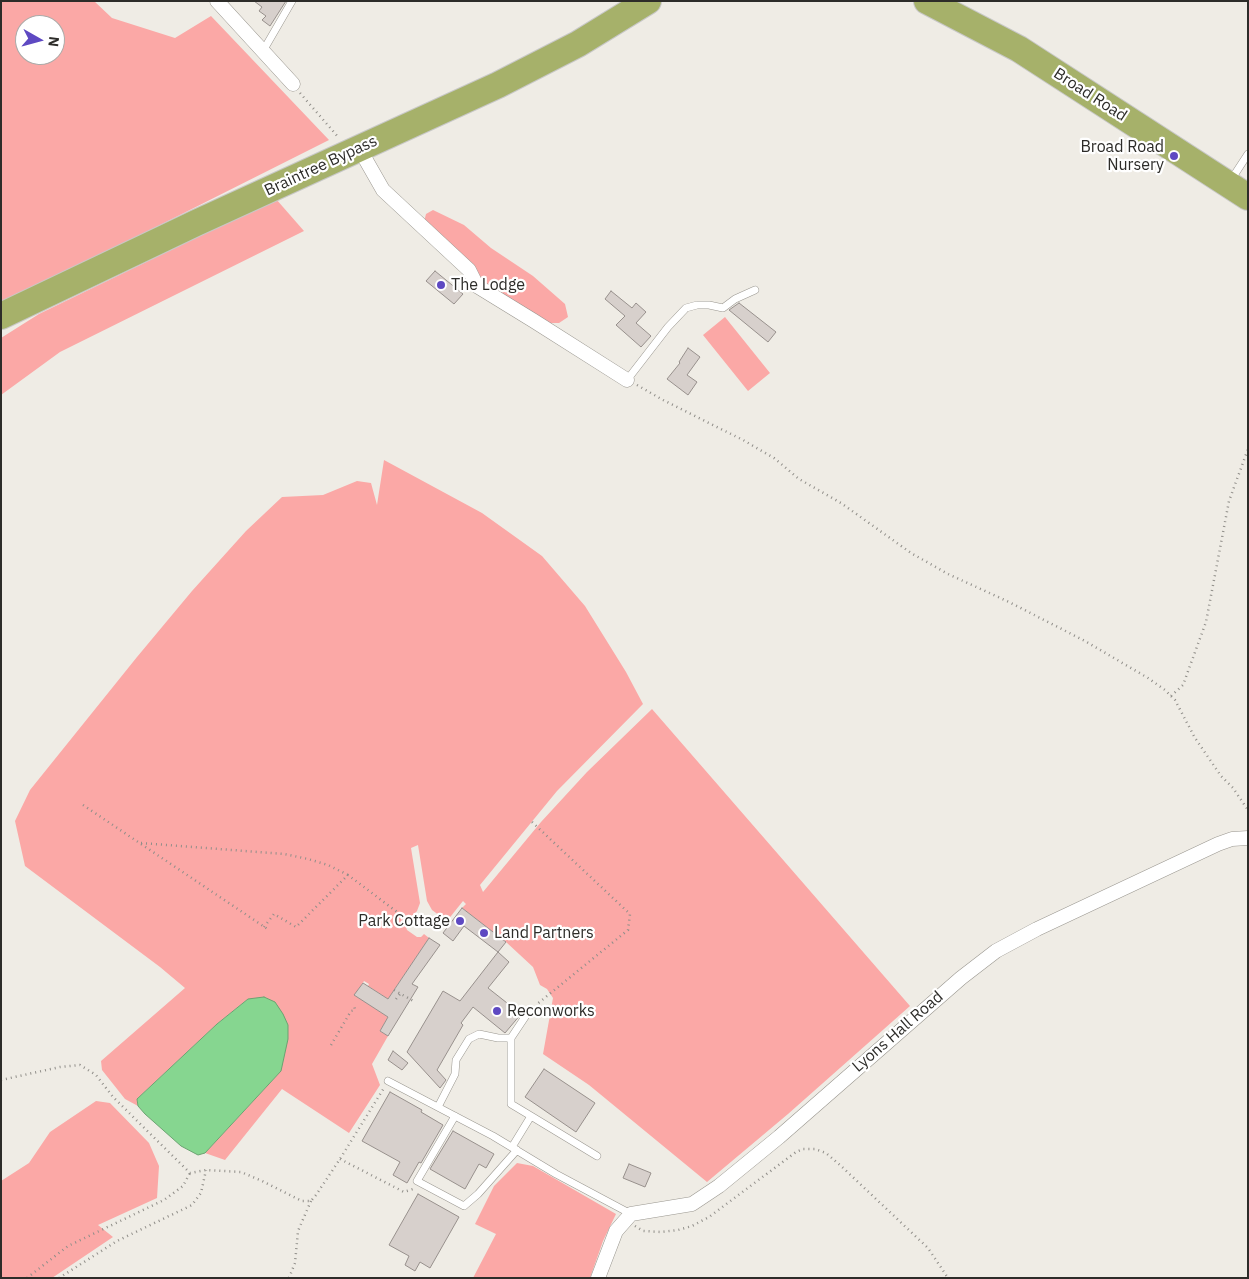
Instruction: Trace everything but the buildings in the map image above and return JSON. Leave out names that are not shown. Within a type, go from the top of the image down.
[{"type":"highway","name":"Broad Road","points":[[927,1],[1019,50],[1238,190]]},
{"type":"highway","name":"Braintree Bypass","points":[[1,316],[196,223],[498,85],[570,48],[642,4]]},
{"type":"street","points":[[217,1],[293,84]]},
{"type":"street","points":[[355,150],[383,190],[469,270],[477,286],[627,380]]},
{"type":"street","name":"Lyons Hall Road","points":[[629,1216],[692,1204],[719,1186],[961,978],[996,951],[1037,929],[1218,844],[1232,839],[1248,838]]},
{"type":"street","points":[[598,1278],[602,1263],[616,1231],[629,1216]]},
{"type":"lane","points":[[263,51],[292,1]]},
{"type":"lane","points":[[1238,190],[1248,154]]},
{"type":"lane","points":[[627,380],[668,327],[686,308],[708,305],[724,308],[735,299],[755,290]]},
{"type":"lane","points":[[529,1011],[511,1038],[511,1104],[597,1156]]},
{"type":"lane","points":[[438,1106],[455,1074],[456,1060],[469,1039],[479,1034],[498,1038],[511,1038]]},
{"type":"lane","points":[[388,1081],[438,1106],[515,1149],[629,1216]]},
{"type":"lane","points":[[455,1116],[417,1181],[464,1206],[478,1194],[515,1149],[531,1116]]},
{"type":"path","points":[[293,84],[355,150]]},
{"type":"path","points":[[627,380],[774,458],[799,479],[841,503],[911,553],[948,574],[1086,640],[1148,678],[1175,700],[1195,738],[1221,776],[1233,788],[1248,810]]},
{"type":"path","points":[[1171,696],[1183,686],[1206,622],[1229,501],[1248,449]]},
{"type":"path","points":[[83,805],[269,930]]},
{"type":"path","points":[[529,1011],[628,930],[630,914],[532,822]]},
{"type":"path","points":[[140,843],[284,854],[308,859],[348,875],[417,927]]},
{"type":"path","points":[[264,927],[274,914],[296,927],[348,875]]},
{"type":"path","points":[[394,990],[415,1002]]},
{"type":"path","points":[[396,999],[400,994]]},
{"type":"path","points":[[331,1045],[351,1011],[355,1010],[354,1005]]},
{"type":"path","points":[[1,1080],[60,1067],[80,1065],[96,1074],[113,1097],[190,1173]]},
{"type":"path","points":[[289,1278],[295,1263],[298,1231],[311,1200],[340,1159],[388,1081]]},
{"type":"path","points":[[629,1216],[636,1228],[652,1232],[678,1230],[692,1226],[709,1217],[796,1152],[803,1149],[815,1149],[826,1153],[840,1165],[928,1248],[948,1278]]},
{"type":"path","points":[[340,1159],[404,1192],[413,1189],[417,1181]]},
{"type":"path","points":[[190,1173],[206,1170],[241,1172],[302,1201],[311,1200]]},
{"type":"path","points":[[59,1278],[117,1241],[192,1205],[201,1193],[206,1170]]},
{"type":"path","points":[[27,1278],[68,1246],[164,1200],[183,1186],[190,1173]]},
{"type":"shaded area","points":[[1,1],[94,1],[112,18],[175,38],[211,16],[329,140],[1,305]]},
{"type":"shaded area","points":[[276,199],[304,231],[60,352],[1,395],[1,338],[39,314]]},
{"type":"shaded area","points":[[433,210],[464,225],[491,248],[533,276],[565,304],[568,317],[559,323],[546,323],[478,278],[424,222],[426,214]]},
{"type":"shaded area","points":[[725,317],[770,373],[748,391],[703,335]]},
{"type":"shaded area","points":[[384,460],[482,513],[542,556],[585,606],[626,672],[643,704],[557,791],[480,885],[483,892],[541,822],[587,772],[652,709],[910,1006],[788,1114],[707,1182],[589,1085],[543,1054],[553,998],[547,989],[540,985],[533,967],[506,942],[462,908],[466,904],[463,901],[447,921],[432,910],[427,901],[418,845],[411,848],[420,903],[406,927],[407,930],[417,937],[421,937],[424,934],[429,938],[388,999],[368,986],[369,984],[364,981],[355,995],[388,1017],[380,1031],[388,1036],[372,1064],[380,1085],[349,1133],[282,1089],[225,1160],[205,1153],[281,1071],[248,999],[217,1024],[137,1099],[138,1106],[125,1099],[102,1070],[101,1061],[185,988],[160,967],[25,866],[15,821],[30,790],[192,591],[246,531],[282,497],[323,495],[357,481],[371,483],[377,505]]},
{"type":"shaded area","points":[[264,997],[275,1002],[288,1025],[288,1039],[281,1071],[205,1153],[198,1155],[181,1146],[145,1114],[138,1106],[137,1099],[217,1024],[248,999]]},
{"type":"shaded area","points":[[96,1101],[110,1103],[149,1143],[159,1166],[157,1198],[98,1225],[113,1237],[52,1278],[1,1278],[1,1181],[29,1163],[50,1132]]},
{"type":"shaded area","points":[[517,1163],[533,1166],[616,1214],[603,1241],[590,1278],[473,1278],[496,1234],[475,1224],[494,1186]]},
{"type":"place","name":"Broad Road Nursery","points":[[1174,156]]},
{"type":"place","name":"The Lodge","points":[[441,285]]},
{"type":"place","name":"Park Cottage","points":[[460,921]]},
{"type":"place","name":"Land Partners","points":[[484,933]]},
{"type":"place","name":"Reconworks","points":[[497,1011]]}]
